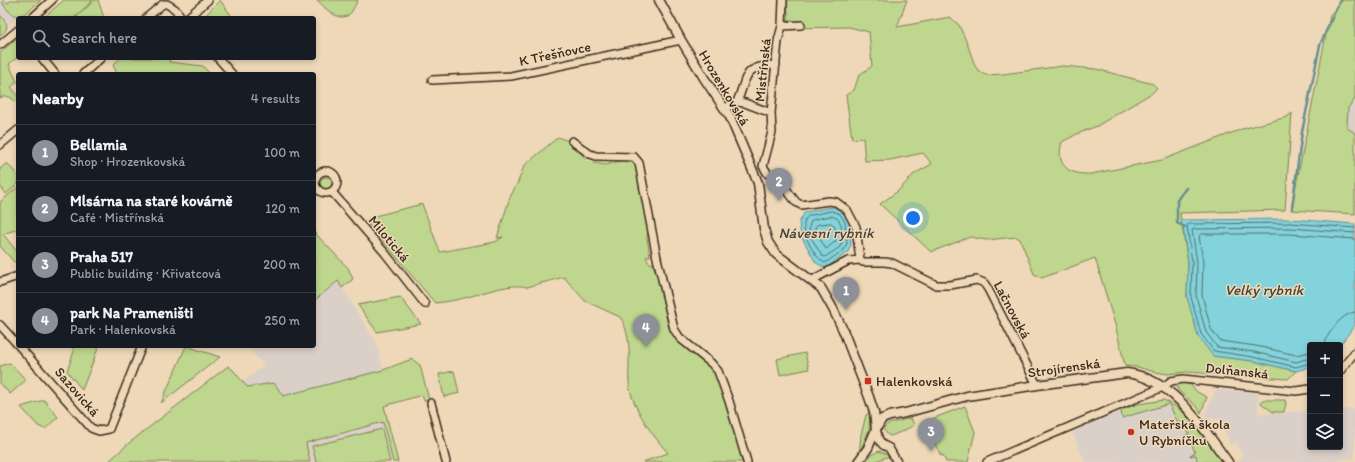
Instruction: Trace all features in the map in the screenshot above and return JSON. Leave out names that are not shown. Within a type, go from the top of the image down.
[{"type":"street","points":[[34,16],[52,0]]},
{"type":"street","points":[[189,16],[208,0]]},
{"type":"street","name":"Hrozenkovská","points":[[659,0],[704,78],[725,108],[753,169],[758,183],[764,229],[768,242],[776,254],[812,280],[821,288],[828,298],[843,330],[872,407],[876,429]]},
{"type":"street","name":"Mistřínská","points":[[763,166],[772,132],[772,113],[778,41],[782,26],[782,0]]},
{"type":"street","points":[[148,16],[163,4],[170,5],[180,16]]},
{"type":"street","points":[[782,26],[800,24]]},
{"type":"street","points":[[0,45],[16,32]]},
{"type":"street","name":"K Třešňovce","points":[[432,80],[511,76],[681,40]]},
{"type":"street","points":[[44,60],[53,72]]},
{"type":"street","points":[[85,72],[99,60]]},
{"type":"street","points":[[220,60],[230,72]]},
{"type":"street","points":[[737,102],[746,75],[756,67],[776,65]]},
{"type":"street","points":[[725,108],[737,102],[745,103],[772,113]]},
{"type":"street","points":[[0,145],[16,132]]},
{"type":"street","points":[[572,141],[590,154],[596,156],[634,157],[639,163],[657,258],[674,329],[680,338],[711,363],[718,371],[729,401],[747,462]]},
{"type":"street","points":[[753,169],[763,166],[768,174],[783,185],[796,202],[801,205],[829,201],[836,202],[846,210],[856,227],[860,260]]},
{"type":"street","name":"Milotická","points":[[316,172],[330,172],[335,177],[337,183],[332,192],[320,192],[316,187]]},
{"type":"street","name":"Milotická","points":[[332,192],[385,253],[425,304]]},
{"type":"street","name":"Lačnovská","points":[[812,280],[848,261],[860,260],[863,262],[892,263],[936,285],[950,285],[975,280],[980,281],[984,283],[988,289],[1036,385]]},
{"type":"street","points":[[0,282],[16,277]]},
{"type":"street","name":"Sazovická","points":[[0,325],[16,344]]},
{"type":"street","name":"Sazovická","points":[[20,348],[91,428],[99,431],[109,429],[141,348]]},
{"type":"street","points":[[1343,368],[1355,352]]},
{"type":"street","name":"Strojírenská","points":[[876,429],[882,419],[890,416],[967,396],[1127,373],[1137,374],[1150,379],[1163,387],[1193,414],[1228,462]]},
{"type":"street","name":"Dolňanská","points":[[987,462],[1163,387],[1171,381],[1183,378],[1296,391],[1307,389]]},
{"type":"street","points":[[431,403],[446,462]]},
{"type":"street","points":[[858,462],[868,448],[876,429]]},
{"type":"street","points":[[876,429],[879,440],[889,448],[897,462]]},
{"type":"shaded area","points":[[0,0],[37,0],[18,16],[16,16],[16,18],[0,32]]},
{"type":"shaded area","points":[[1355,99],[1355,133],[1347,128],[1348,108]]},
{"type":"shaded area","points":[[338,281],[377,344],[383,370],[361,377],[282,396],[274,383],[247,387],[243,382],[264,365],[252,352],[251,348],[316,348],[316,299]]},
{"type":"shaded area","points":[[1216,389],[1259,393],[1258,414],[1307,411],[1307,450],[1343,450],[1343,409],[1355,409],[1355,458],[1327,462],[1237,462],[1243,457],[1236,443],[1230,445],[1220,419],[1208,419],[1204,414]]},
{"type":"shaded area","name":"Mateřská škola U Rybníčku","points":[[1169,404],[1177,421],[1184,423],[1189,434],[1184,436],[1189,435],[1195,453],[1190,455],[1196,454],[1197,462],[1085,462],[1072,431],[1121,410],[1123,418]]},
{"type":"shaded area","points":[[383,422],[393,462],[239,462],[259,455]]},
{"type":"green space","points":[[4,0],[8,3],[12,0],[41,0],[30,10],[16,16],[7,9],[2,2]]},
{"type":"green space","points":[[64,0],[93,0],[76,16],[45,16]]},
{"type":"green space","points":[[95,0],[98,0],[103,16],[77,16]]},
{"type":"green space","points":[[220,0],[232,16],[205,16]]},
{"type":"green space","points":[[317,0],[358,0],[347,16],[339,17]]},
{"type":"green space","points":[[787,0],[907,0],[897,27],[950,17],[959,25],[975,66],[980,72],[986,75],[1063,66],[1096,69],[1153,84],[1157,88],[1152,93],[1097,126],[1062,142],[1060,157],[1062,163],[1070,171],[1076,173],[1091,174],[1162,160],[1242,129],[1287,117],[1292,113],[1285,210],[1180,213],[1188,263],[1187,297],[1213,356],[1253,361],[1296,371],[1288,379],[1187,372],[1167,374],[1137,367],[1125,366],[1116,328],[1095,258],[1042,278],[1034,274],[1020,239],[1016,237],[986,240],[970,237],[931,252],[880,204],[898,191],[914,174],[932,164],[923,153],[890,160],[865,161],[863,138],[852,139],[846,95],[854,90],[859,75],[872,66],[869,32],[849,27],[789,28]]},
{"type":"green space","points":[[1343,0],[1355,0],[1355,99],[1348,108],[1347,128],[1355,133],[1355,214],[1291,210],[1330,15]]},
{"type":"green space","points":[[0,15],[5,21],[7,28],[0,36]]},
{"type":"green space","points":[[16,39],[16,59],[9,64],[16,80],[16,83],[11,87],[16,93],[16,102],[10,97],[5,96],[0,98],[0,53]]},
{"type":"green space","points":[[118,60],[170,60],[169,62],[203,66],[208,72],[116,72],[113,65]]},
{"type":"green space","points":[[558,137],[569,141],[589,162],[606,165],[626,159],[636,163],[648,228],[647,238],[650,256],[646,257],[649,263],[652,263],[661,283],[668,325],[674,337],[685,348],[713,370],[720,384],[743,462],[643,462],[668,453],[645,423],[632,398],[629,383],[629,345],[627,332],[623,322],[620,317],[585,301],[564,277],[527,287],[512,286],[457,300],[435,303],[366,221],[371,217],[422,204],[440,252],[495,242],[503,237],[497,238],[510,197],[524,166]]},
{"type":"green space","points":[[7,163],[16,174],[16,186],[6,194],[0,186],[0,169]]},
{"type":"green space","points":[[324,177],[328,177],[332,183],[328,189],[324,189],[320,185],[320,181]]},
{"type":"green space","points":[[16,189],[16,230],[3,234],[16,250],[16,262],[14,262],[0,246],[0,202]]},
{"type":"green space","points":[[316,234],[348,268],[353,279],[342,288],[338,281],[316,299]]},
{"type":"green space","points":[[400,297],[421,324],[377,332],[358,305]]},
{"type":"green space","points":[[72,348],[98,348],[82,390],[67,371],[74,351]]},
{"type":"green space","points":[[185,348],[192,348],[220,357],[161,403]]},
{"type":"green space","points":[[805,353],[809,369],[780,375],[777,359]]},
{"type":"green space","points":[[412,359],[420,365],[429,400],[424,401],[422,395],[384,406],[398,462],[393,462],[383,422],[306,443],[310,462],[108,462],[129,443],[228,366],[247,387],[274,383],[283,396],[383,370]]},
{"type":"green space","points":[[10,363],[26,380],[10,394],[0,383],[0,366]]},
{"type":"green space","points":[[454,371],[459,393],[444,397],[439,374]]},
{"type":"green space","points":[[1180,383],[1190,384],[1197,392],[1207,397],[1201,413],[1198,408],[1178,390],[1177,387]]},
{"type":"green space","points":[[44,400],[58,417],[45,429],[38,426],[21,407]]},
{"type":"green space","points":[[1164,400],[1183,412],[1197,426],[1221,462],[1197,462],[1196,455],[1190,456],[1195,453],[1189,435],[1184,436],[1189,434],[1184,423],[1177,421],[1169,404],[1122,418],[1121,410],[1138,404]]},
{"type":"green space","points":[[1262,400],[1285,400],[1286,403],[1284,412],[1273,412],[1261,403]]},
{"type":"green space","points":[[965,406],[975,432],[968,462],[946,462],[943,455],[941,456],[924,422]]},
{"type":"green space","points":[[870,412],[869,430],[859,454],[861,435],[866,415]]},
{"type":"green space","points":[[910,418],[914,425],[891,436],[888,435],[883,429],[888,424]]},
{"type":"green space","points":[[382,429],[390,462],[316,462],[312,446]]},
{"type":"green space","points":[[879,451],[890,456],[873,462],[865,462],[871,455]]},
{"type":"water","name":"Návesní rybník","points":[[832,207],[842,210],[849,221],[851,244],[848,252],[826,268],[816,263],[801,236],[799,222],[805,212]]},
{"type":"water","name":"Velký rybník","points":[[1291,219],[1355,224],[1355,325],[1342,342],[1307,342],[1307,368],[1296,371],[1253,361],[1213,356],[1198,336],[1187,297],[1188,263],[1183,227],[1180,220]]},
{"type":"waterway","points":[[1292,208],[1302,132],[1320,45],[1340,0]]},
{"type":"waterway","points":[[1185,227],[1177,223],[1177,200],[1186,188]]},
{"type":"place","name":"Mlsárna na staré kovárně","points":[[779,201]]},
{"type":"place","name":"Bellamia","points":[[846,310]]},
{"type":"place","name":"park Na Prameništi","points":[[646,347]]},
{"type":"place","name":"Halenkovská","points":[[868,381]]},
{"type":"place","name":"Mateřská škola U Rybníčku","points":[[1131,432]]},
{"type":"place","name":"Praha 517","points":[[931,451]]}]
